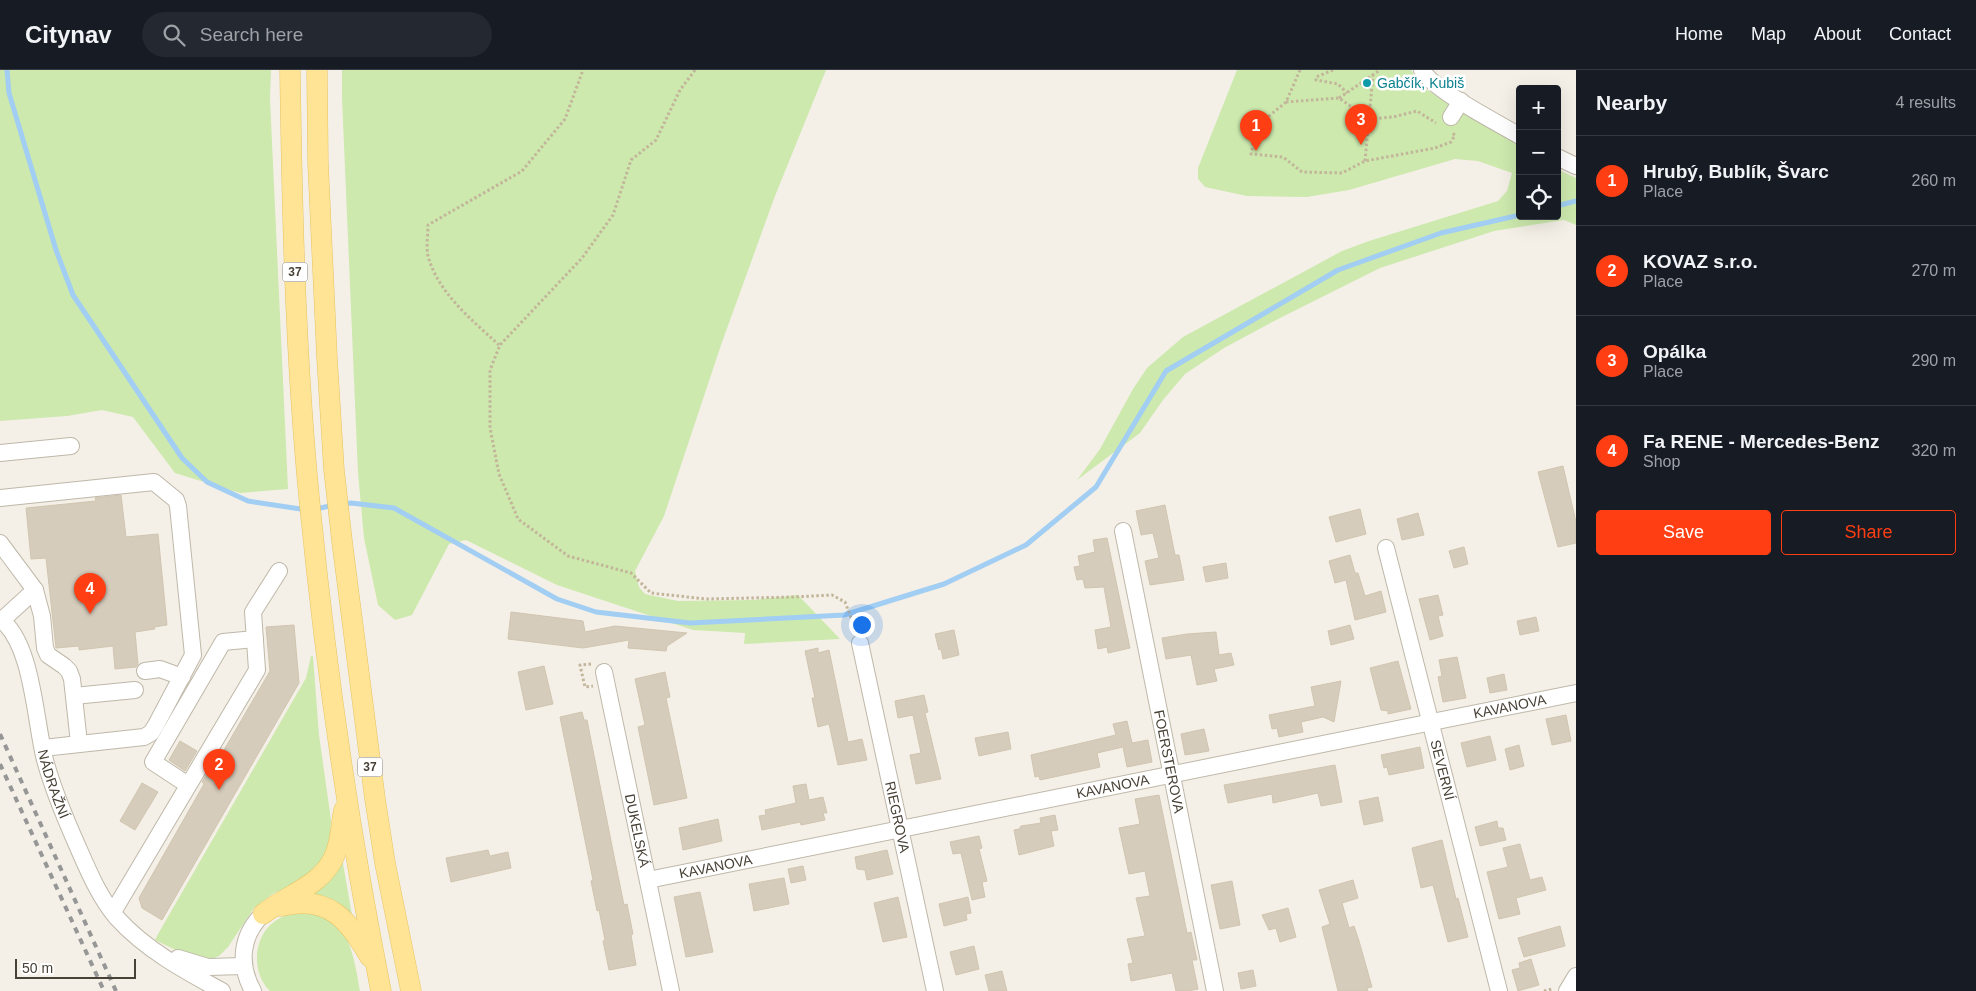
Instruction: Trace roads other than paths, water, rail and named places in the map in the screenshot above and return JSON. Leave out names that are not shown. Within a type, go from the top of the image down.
[{"type":"main road","name":"37","points":[[290,70],[296,284],[307,473],[314,544],[346,791],[381,991]]},
{"type":"main road","name":"37","points":[[317,70],[321,233],[334,470],[375,799],[385,863],[411,991]]},
{"type":"main road","points":[[264,914],[278,902],[316,881],[330,866],[337,851],[346,791]]},
{"type":"main road","points":[[264,914],[279,906],[299,903],[308,903],[328,908],[337,913],[352,928],[377,970]]},
{"type":"street","points":[[1422,70],[1432,81],[1461,101],[1516,134]]},
{"type":"street","points":[[1446,124],[1461,101]]},
{"type":"street","points":[[1561,159],[1576,166]]},
{"type":"street","points":[[0,453],[71,446]]},
{"type":"street","points":[[0,498],[154,482],[176,500],[178,506],[193,655],[151,734],[144,737],[43,748]]},
{"type":"street","name":"FOERSTEROVA","points":[[1123,531],[1215,991]]},
{"type":"street","points":[[0,544],[35,590],[42,616],[45,648],[48,655],[69,671],[80,743]]},
{"type":"street","name":"SEVERNÍ","points":[[1386,548],[1499,991]]},
{"type":"street","points":[[113,912],[257,670],[253,612],[279,571]]},
{"type":"street","points":[[1,620],[35,590]]},
{"type":"street","name":"NÁDRAŽNÍ","points":[[1,620],[17,638],[22,649],[30,679],[43,748],[57,797],[70,830],[101,895],[113,912],[138,937]]},
{"type":"street","points":[[188,785],[154,762],[223,642],[254,639]]},
{"type":"street","name":"RIEGROVA","points":[[860,643],[936,991]]},
{"type":"street","points":[[145,671],[160,669],[182,677]]},
{"type":"street","name":"DUKELSKÁ","points":[[604,672],[671,991]]},
{"type":"street","points":[[74,696],[135,690]]},
{"type":"street","name":"KAVANOVA","points":[[648,880],[1576,693]]},
{"type":"street","points":[[253,991],[244,966],[244,952],[252,926],[264,914]]},
{"type":"street","points":[[138,937],[170,955],[196,965],[218,968],[244,966]]},
{"type":"street","points":[[138,937],[173,964],[222,991]]},
{"type":"street","points":[[1567,991],[1576,976]]},
{"type":"waterway","points":[[7,70],[9,93],[56,250],[73,295],[182,458],[207,482],[248,501],[307,510]]},
{"type":"waterway","points":[[1561,205],[1576,201]]},
{"type":"waterway","points":[[343,504],[351,503],[394,508],[557,599],[596,612],[690,623],[844,615],[944,584],[1026,545],[1096,487],[1166,371],[1338,270],[1441,233],[1516,216]]},
{"type":"waterway","points":[[316,509],[334,505]]},
{"type":"railway","points":[[0,734],[116,991]]},
{"type":"railway","points":[[0,764],[104,991]]},
{"type":"place","name":"Gabčík, Kubiš","points":[[1367,83]]},
{"type":"place","name":"Opálka","points":[[1361,145]]},
{"type":"place","name":"Hrubý, Bublík, Švarc","points":[[1256,151]]},
{"type":"place","name":"Fa RENE - Mercedes-Benz","points":[[90,614]]},
{"type":"place","name":"KOVAZ s.r.o.","points":[[219,790]]}]
